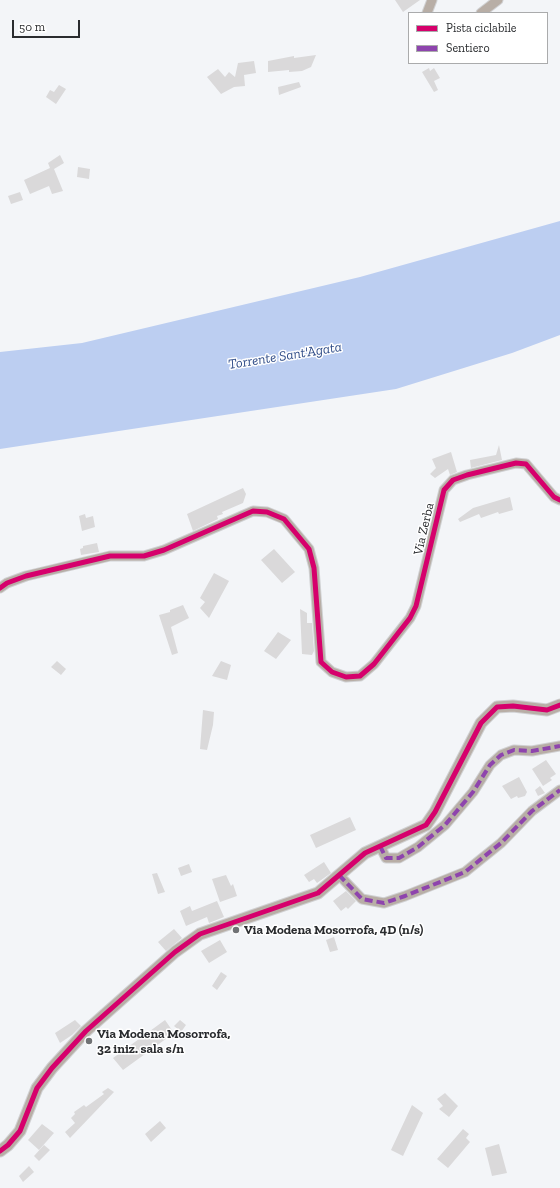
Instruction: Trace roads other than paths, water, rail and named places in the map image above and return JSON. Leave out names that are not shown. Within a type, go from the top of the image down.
[{"type":"street","points":[[427,12],[432,0]]},
{"type":"street","points":[[482,12],[498,0]]},
{"type":"street","name":"Via Zerba","points":[[0,588],[7,582],[26,576],[110,556],[144,556],[164,550],[253,511],[267,512],[284,519],[309,549],[314,568],[321,662],[332,672],[346,678],[360,676],[374,664],[410,618],[422,586],[444,490],[453,480],[516,463],[526,464],[554,497],[560,500]]},
{"type":"street","points":[[0,1151],[20,1131],[36,1088],[52,1068],[86,1031],[175,952],[200,934],[318,893],[365,853],[426,825],[435,812],[481,723],[497,707],[513,706],[547,710],[560,705]]},
{"type":"street","points":[[380,846],[386,858],[400,858],[418,847],[445,825],[473,792],[490,765],[501,755],[514,750],[532,752],[560,746]]},
{"type":"street","points":[[339,875],[362,899],[384,903],[398,898],[465,872],[501,844],[532,811],[560,790]]},
{"type":"water","name":"Torrente Sant'Agata","points":[[560,221],[560,335],[512,353],[396,389],[0,449],[0,352],[82,343],[360,277]]},
{"type":"place","name":"Via Modena Mosorrofa, 4D (n/s)","points":[[236,930]]},
{"type":"place","name":"Via Modena Mosorrofa, 32 iniz. sala s/n","points":[[89,1041]]}]
